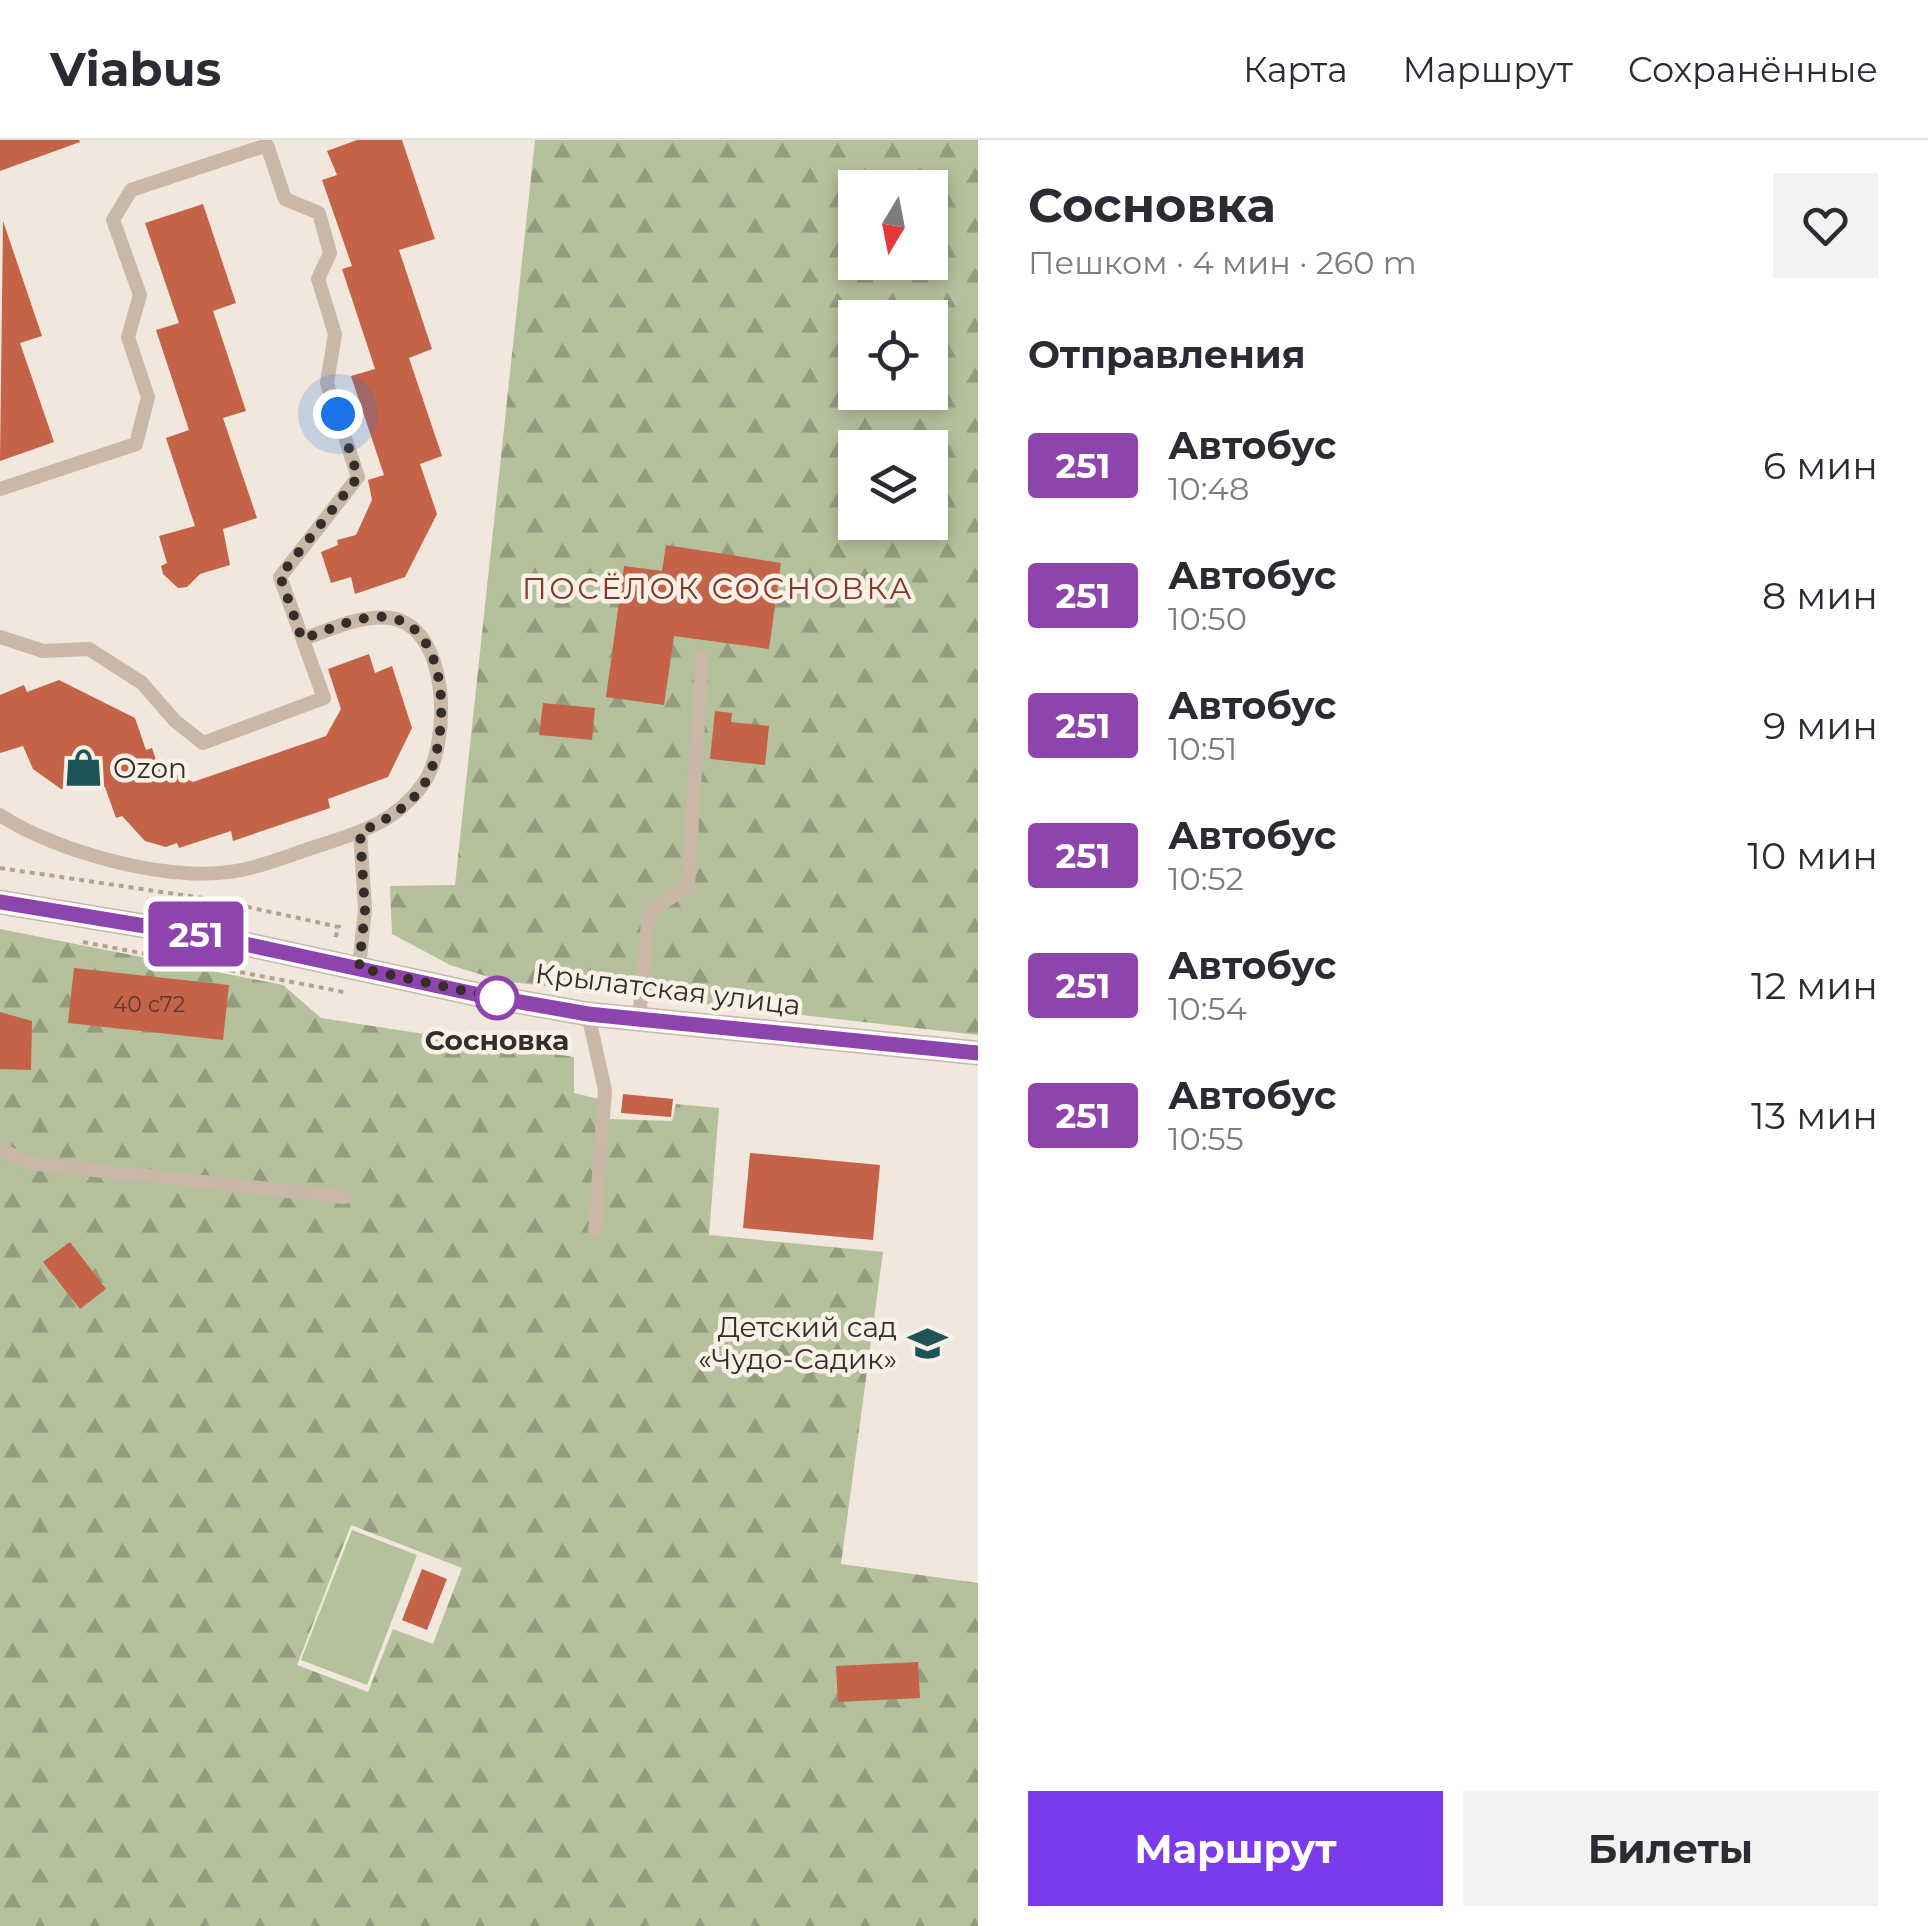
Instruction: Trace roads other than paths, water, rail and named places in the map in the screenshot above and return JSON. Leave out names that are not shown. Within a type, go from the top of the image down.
[{"type":"street","name":"Крылатская улица","points":[[0,902],[217,938],[588,1014],[978,1054]]},
{"type":"lane","points":[[0,489],[136,444],[148,398],[128,337],[140,295],[113,220],[131,190],[267,145],[285,199],[319,214],[330,253],[318,280],[334,334],[328,383],[358,477],[280,576],[324,698],[204,743],[175,721],[142,683],[89,649],[43,651],[0,637]]},
{"type":"lane","points":[[0,816],[46,840],[104,859],[182,870],[239,871],[360,832],[395,816],[426,782],[440,728],[442,700],[434,662],[418,633],[394,618],[364,618],[302,639]]},
{"type":"lane","points":[[639,1019],[649,912],[688,886],[702,657]]},
{"type":"lane","points":[[359,968],[365,910],[360,832]]},
{"type":"lane","points":[[588,1014],[605,1090],[594,1230]]},
{"type":"lane","points":[[0,1149],[29,1164],[344,1196]]},
{"type":"place","name":"Ozon","points":[[83,768]]},
{"type":"place","name":"Сосновка","points":[[497,998]]},
{"type":"place","name":"Детский сад «Чудо-Садик»","points":[[927,1343]]},
{"type":"district","name":"ПОСЁЛОК СОСНОВКА","points":[[718,589]]}]
